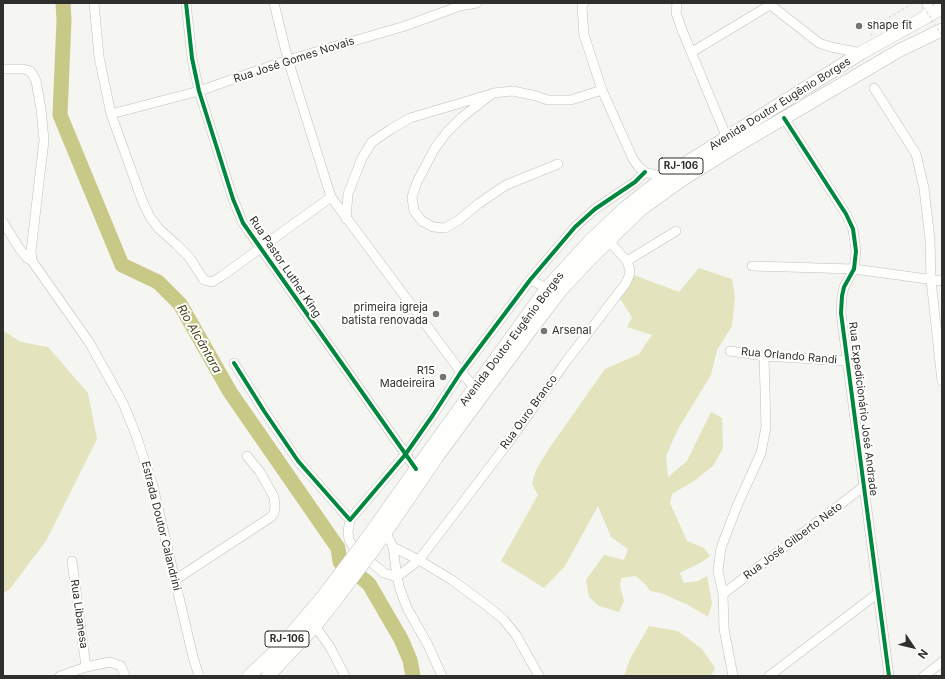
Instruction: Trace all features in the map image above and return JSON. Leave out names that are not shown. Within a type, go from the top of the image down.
[{"type":"highway","name":"Avenida Doutor Eugênio Borges","points":[[249,676],[326,603],[370,545],[416,469],[548,288],[591,240],[625,208],[664,177],[861,53],[942,8]]},
{"type":"highway","name":"Avenida Doutor Eugênio Borges","points":[[370,545],[386,533],[439,454],[562,290],[608,240],[640,210],[683,179],[784,118],[900,50],[942,30]]},
{"type":"highway","name":"Avenida Doutor Eugênio Borges","points":[[268,676],[315,626],[326,603]]},
{"type":"street","points":[[94,3],[99,57],[111,114],[142,200],[150,217],[159,229],[189,257],[204,280],[212,282],[222,276],[330,197]]},
{"type":"street","name":"Rua Pastor Luther King","points":[[186,3],[192,58],[199,91],[233,199],[243,223],[416,469]]},
{"type":"street","points":[[274,3],[288,60],[330,197],[374,254],[410,305],[475,388]]},
{"type":"street","name":"Rua José Gomes Novais","points":[[111,114],[199,91],[288,60],[406,26],[459,5],[477,3]]},
{"type":"street","points":[[584,3],[582,6],[584,35],[602,90],[633,159],[638,166],[646,172],[664,177]]},
{"type":"street","points":[[677,3],[676,13],[682,30],[727,138]]},
{"type":"street","points":[[926,17],[928,3]]},
{"type":"street","points":[[692,52],[769,4],[819,43],[861,53]]},
{"type":"street","points":[[3,69],[23,69],[30,71],[36,81],[41,109],[44,140],[32,245],[32,261]]},
{"type":"street","points":[[874,88],[916,154],[924,188],[930,240],[930,280],[942,381]]},
{"type":"street","points":[[346,219],[348,194],[362,158],[372,142],[410,118],[493,93],[514,91],[548,100],[571,100],[602,90]]},
{"type":"street","points":[[493,93],[461,118],[447,132],[427,162],[417,182],[412,197],[414,211],[422,221],[433,227],[445,228],[459,220],[478,204],[506,185],[558,164]]},
{"type":"street","name":"Rua Expedicionário José Andrade","points":[[784,118],[846,214],[853,229],[856,251],[854,269],[844,287],[841,314],[889,676]]},
{"type":"street","points":[[397,578],[384,573],[354,548],[348,535],[350,520],[405,455],[461,372],[530,280],[575,227],[595,209],[646,172]]},
{"type":"street","name":"Estrada Doutor Calandrini","points":[[3,222],[19,248],[27,258],[32,261],[89,342],[123,403],[136,435],[153,486],[174,580],[199,676]]},
{"type":"street","points":[[608,240],[627,261],[676,231]]},
{"type":"street","name":"Rua Ouro Branco","points":[[397,578],[419,560],[508,443],[565,363],[626,283],[630,270],[627,261]]},
{"type":"street","points":[[752,266],[854,269],[942,281]]},
{"type":"street","points":[[530,280],[548,288]]},
{"type":"street","name":"Rua Orlando Randi","points":[[730,351],[764,356],[847,361]]},
{"type":"street","points":[[733,676],[724,629],[723,594],[718,571],[721,548],[737,506],[761,452],[766,427],[764,356]]},
{"type":"street","points":[[234,362],[264,411],[298,461],[350,520]]},
{"type":"street","points":[[174,580],[271,517],[274,513],[274,497],[260,472],[247,456]]},
{"type":"street","name":"Rua José Gilberto Neto","points":[[723,594],[864,487]]},
{"type":"street","points":[[386,533],[393,547],[397,578],[407,608],[428,645],[442,676]]},
{"type":"street","points":[[393,547],[419,560],[452,580],[503,619],[516,634],[539,676]]},
{"type":"street","name":"Rua Libanesa","points":[[72,561],[86,667]]},
{"type":"street","points":[[769,676],[878,593]]},
{"type":"street","points":[[315,626],[330,647],[345,676]]},
{"type":"street","points":[[60,676],[86,667],[110,662],[121,666],[125,676]]},
{"type":"street","points":[[924,676],[942,662]]},
{"type":"path","points":[[876,45],[869,30],[913,3]]},
{"type":"path","points":[[921,3],[942,35]]},
{"type":"green space","points":[[699,268],[732,279],[735,297],[732,326],[717,350],[711,375],[678,429],[666,456],[668,477],[687,461],[711,412],[722,418],[723,448],[713,466],[694,481],[672,494],[670,503],[687,541],[704,548],[710,556],[702,562],[680,573],[684,583],[698,581],[707,576],[712,603],[708,617],[688,605],[661,593],[650,591],[647,586],[636,576],[621,578],[620,586],[624,601],[619,612],[599,606],[589,597],[586,580],[604,555],[624,560],[628,549],[611,537],[598,506],[565,566],[544,588],[501,561],[538,495],[532,484],[536,470],[548,450],[605,369],[639,354],[652,335],[627,327],[632,317],[619,297],[634,275],[679,292]]},
{"type":"green space","points":[[5,332],[21,342],[48,347],[88,393],[97,439],[46,541],[9,590],[3,593],[3,333]]},
{"type":"green space","points":[[649,626],[678,631],[702,649],[715,668],[711,676],[624,676],[630,659]]},
{"type":"waterway","name":"Rio Alcântara","points":[[63,3],[64,20],[60,115],[122,265],[158,282],[180,304],[230,392],[338,548],[340,562]]},
{"type":"waterway","name":"Rio Alcântara","points":[[363,579],[369,584],[401,639],[410,660],[413,676]]},
{"type":"cycle path","points":[[186,3],[192,58],[199,91],[233,199],[243,223],[416,469]]},
{"type":"cycle path","points":[[784,118],[846,214],[853,229],[856,251],[854,269],[844,287],[841,313],[889,676]]},
{"type":"cycle path","points":[[234,363],[298,461],[350,520],[405,455],[461,372],[530,280],[575,227],[595,209],[635,182],[645,172]]},
{"type":"place","name":"shape fit","points":[[859,26]]},
{"type":"place","name":"primeira igreja batista renovada","points":[[436,314]]},
{"type":"place","name":"Arsenal","points":[[544,331]]},
{"type":"place","name":"R15 Madeireira","points":[[443,377]]}]
